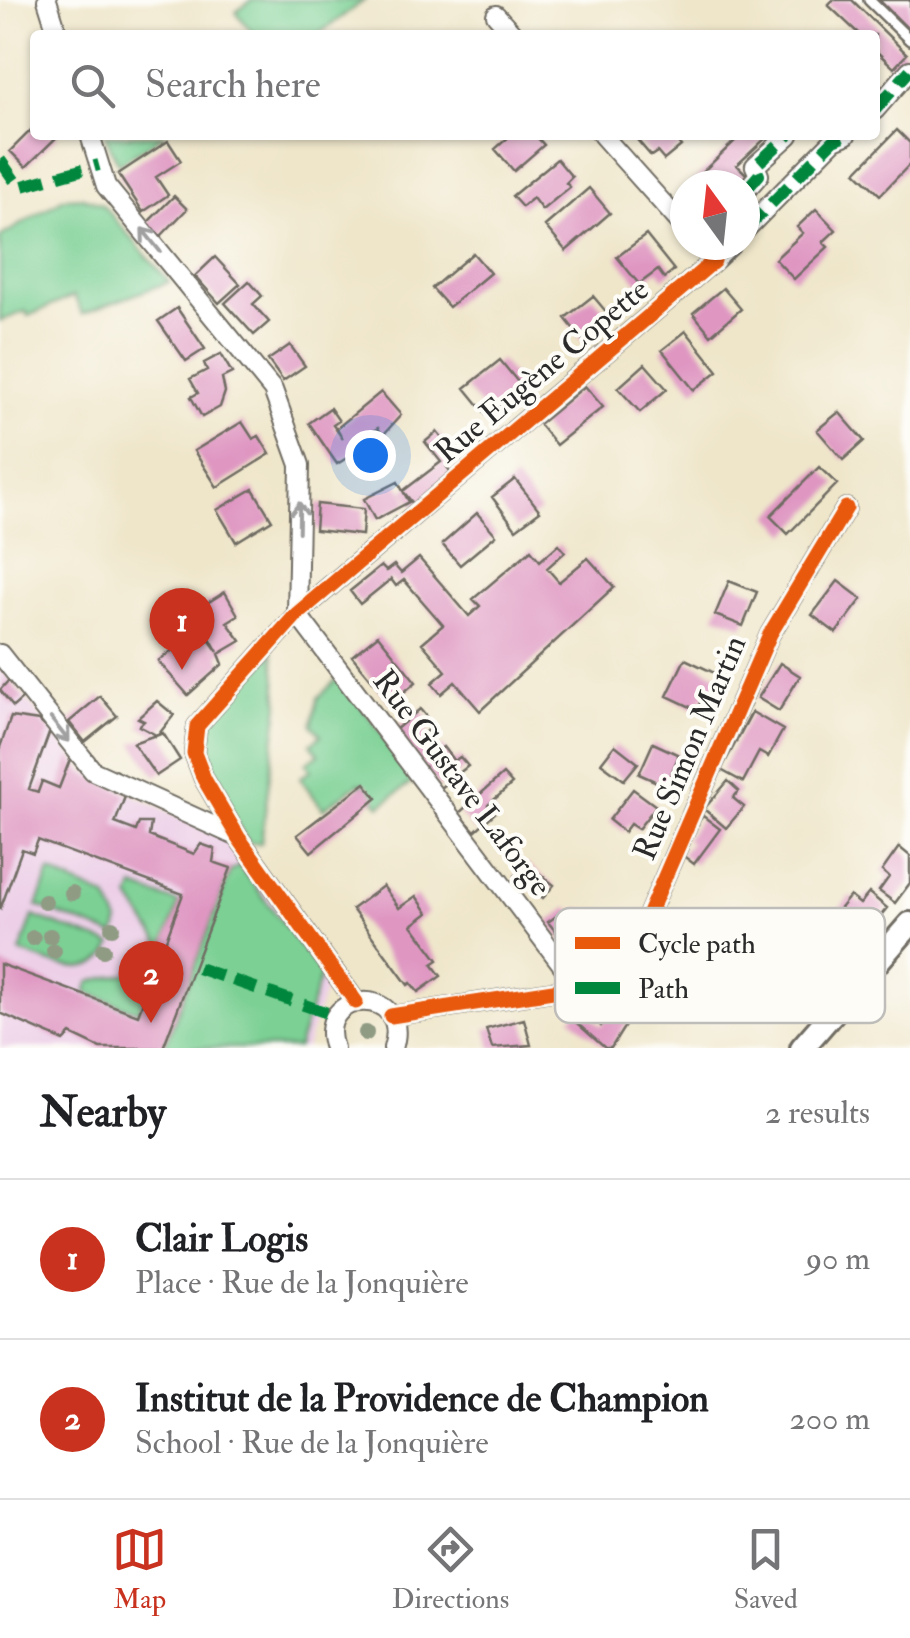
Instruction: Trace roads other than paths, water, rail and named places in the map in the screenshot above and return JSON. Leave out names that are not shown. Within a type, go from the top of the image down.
[{"type":"street","points":[[47,0],[56,30]]},
{"type":"street","points":[[496,15],[510,30]]},
{"type":"street","points":[[880,104],[910,70]]},
{"type":"street","points":[[92,140],[106,186],[273,390],[300,465],[297,614]]},
{"type":"street","points":[[606,140],[670,211]]},
{"type":"street","points":[[757,170],[755,166],[784,140]]},
{"type":"street","points":[[760,215],[834,140]]},
{"type":"street","name":"Rue Eugène Copette","points":[[356,1002],[238,837],[204,779],[194,752],[197,726],[297,614],[712,260]]},
{"type":"street","name":"Rue Simon Martin","points":[[651,908],[770,634],[846,508]]},
{"type":"street","name":"Rue Gustave Laforge","points":[[297,614],[555,955]]},
{"type":"street","points":[[0,654],[92,771],[238,837]]},
{"type":"street","points":[[885,953],[910,924]]},
{"type":"street","name":"Rue Simon Martin","points":[[391,1016],[555,991]]},
{"type":"street","points":[[334,1048],[331,1032],[336,1016],[356,1002],[380,1005],[391,1016],[396,1038],[393,1048]]},
{"type":"street","points":[[802,1048],[824,1023]]},
{"type":"lane","points":[[870,0],[910,40]]},
{"type":"place","name":"Clair Logis","points":[[182,670]]},
{"type":"place","name":"Institut de la Providence de Champion","points":[[151,1023]]}]
